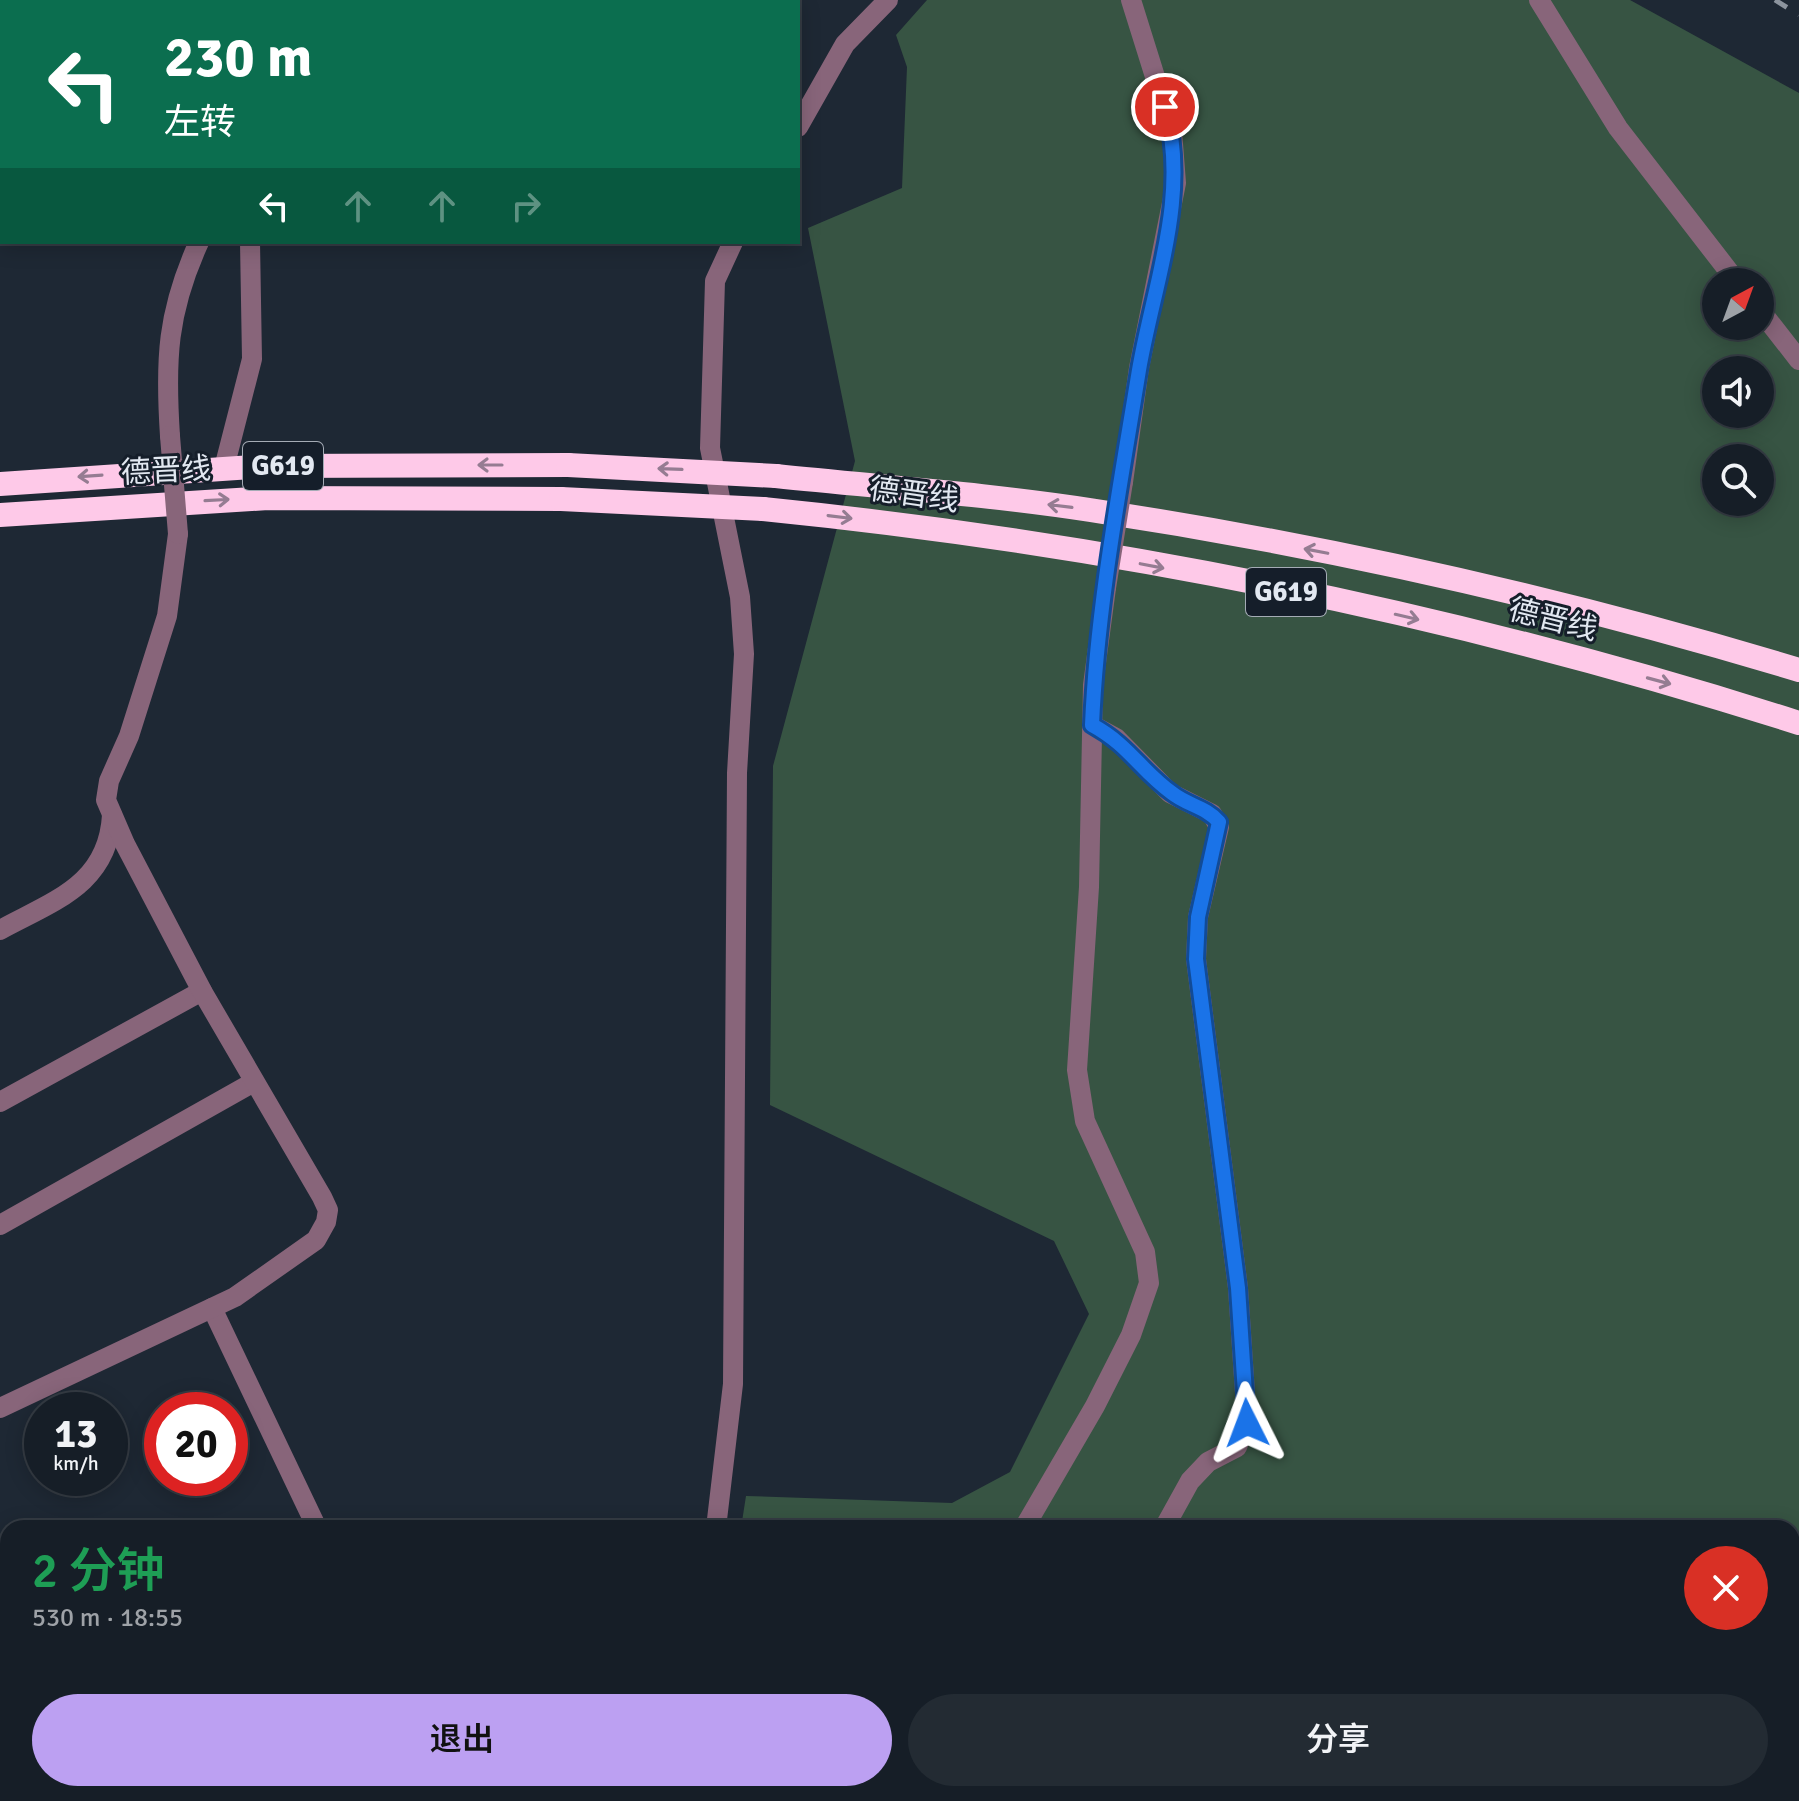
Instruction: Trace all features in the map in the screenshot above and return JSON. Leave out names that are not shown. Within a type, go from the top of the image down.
[{"type":"highway","name":"德晋线","points":[[0,484],[224,468],[568,465],[776,476],[1062,506],[1223,533],[1529,597],[1799,670]]},
{"type":"highway","name":"德晋线","points":[[0,515],[268,498],[561,499],[763,509],[1001,539],[1323,599],[1570,656],[1799,723]]},
{"type":"street","points":[[800,123],[845,44],[888,0]]},
{"type":"street","points":[[1029,1520],[1095,1406],[1131,1335],[1149,1283],[1145,1252],[1085,1121],[1079,1099],[1078,1009],[1089,887],[1092,725],[1106,588],[1139,368],[1176,183],[1172,131],[1131,0]]},
{"type":"street","points":[[1539,0],[1638,157],[1726,268]]},
{"type":"street","points":[[0,1408],[212,1308],[278,1269],[316,1240],[326,1222],[328,1210],[322,1197],[202,991],[106,800],[109,781],[129,736],[167,616],[178,534],[167,369],[174,303],[198,244]]},
{"type":"street","points":[[224,468],[252,359],[250,244]]},
{"type":"street","points":[[717,1520],[733,1384],[737,773],[744,654],[740,597],[710,448],[715,281],[732,244]]},
{"type":"street","points":[[1774,328],[1799,360]]},
{"type":"street","points":[[1092,725],[1116,738],[1170,793],[1212,814],[1219,827],[1198,917],[1196,959],[1238,1288],[1247,1423],[1237,1447],[1208,1462],[1190,1481],[1168,1520]]},
{"type":"street","points":[[0,930],[77,888],[93,872],[107,847],[112,815]]},
{"type":"street","points":[[0,1102],[202,991]]},
{"type":"street","points":[[0,1225],[254,1082]]},
{"type":"street","points":[[212,1308],[313,1520]]},
{"type":"green space","points":[[927,0],[1630,0],[1799,93],[1799,1520],[742,1520],[746,1496],[952,1503],[1010,1472],[1089,1314],[1054,1241],[770,1105],[773,766],[855,461],[808,228],[902,188],[907,67],[896,35]]},
{"type":"railway","points":[[1775,0],[1799,15]]},
{"type":"route","points":[[1165,107],[1172,131],[1176,183],[1139,368],[1093,685],[1092,725],[1116,738],[1170,793],[1208,811],[1219,822],[1198,917],[1196,959],[1220,1128],[1238,1288],[1247,1423]]}]
